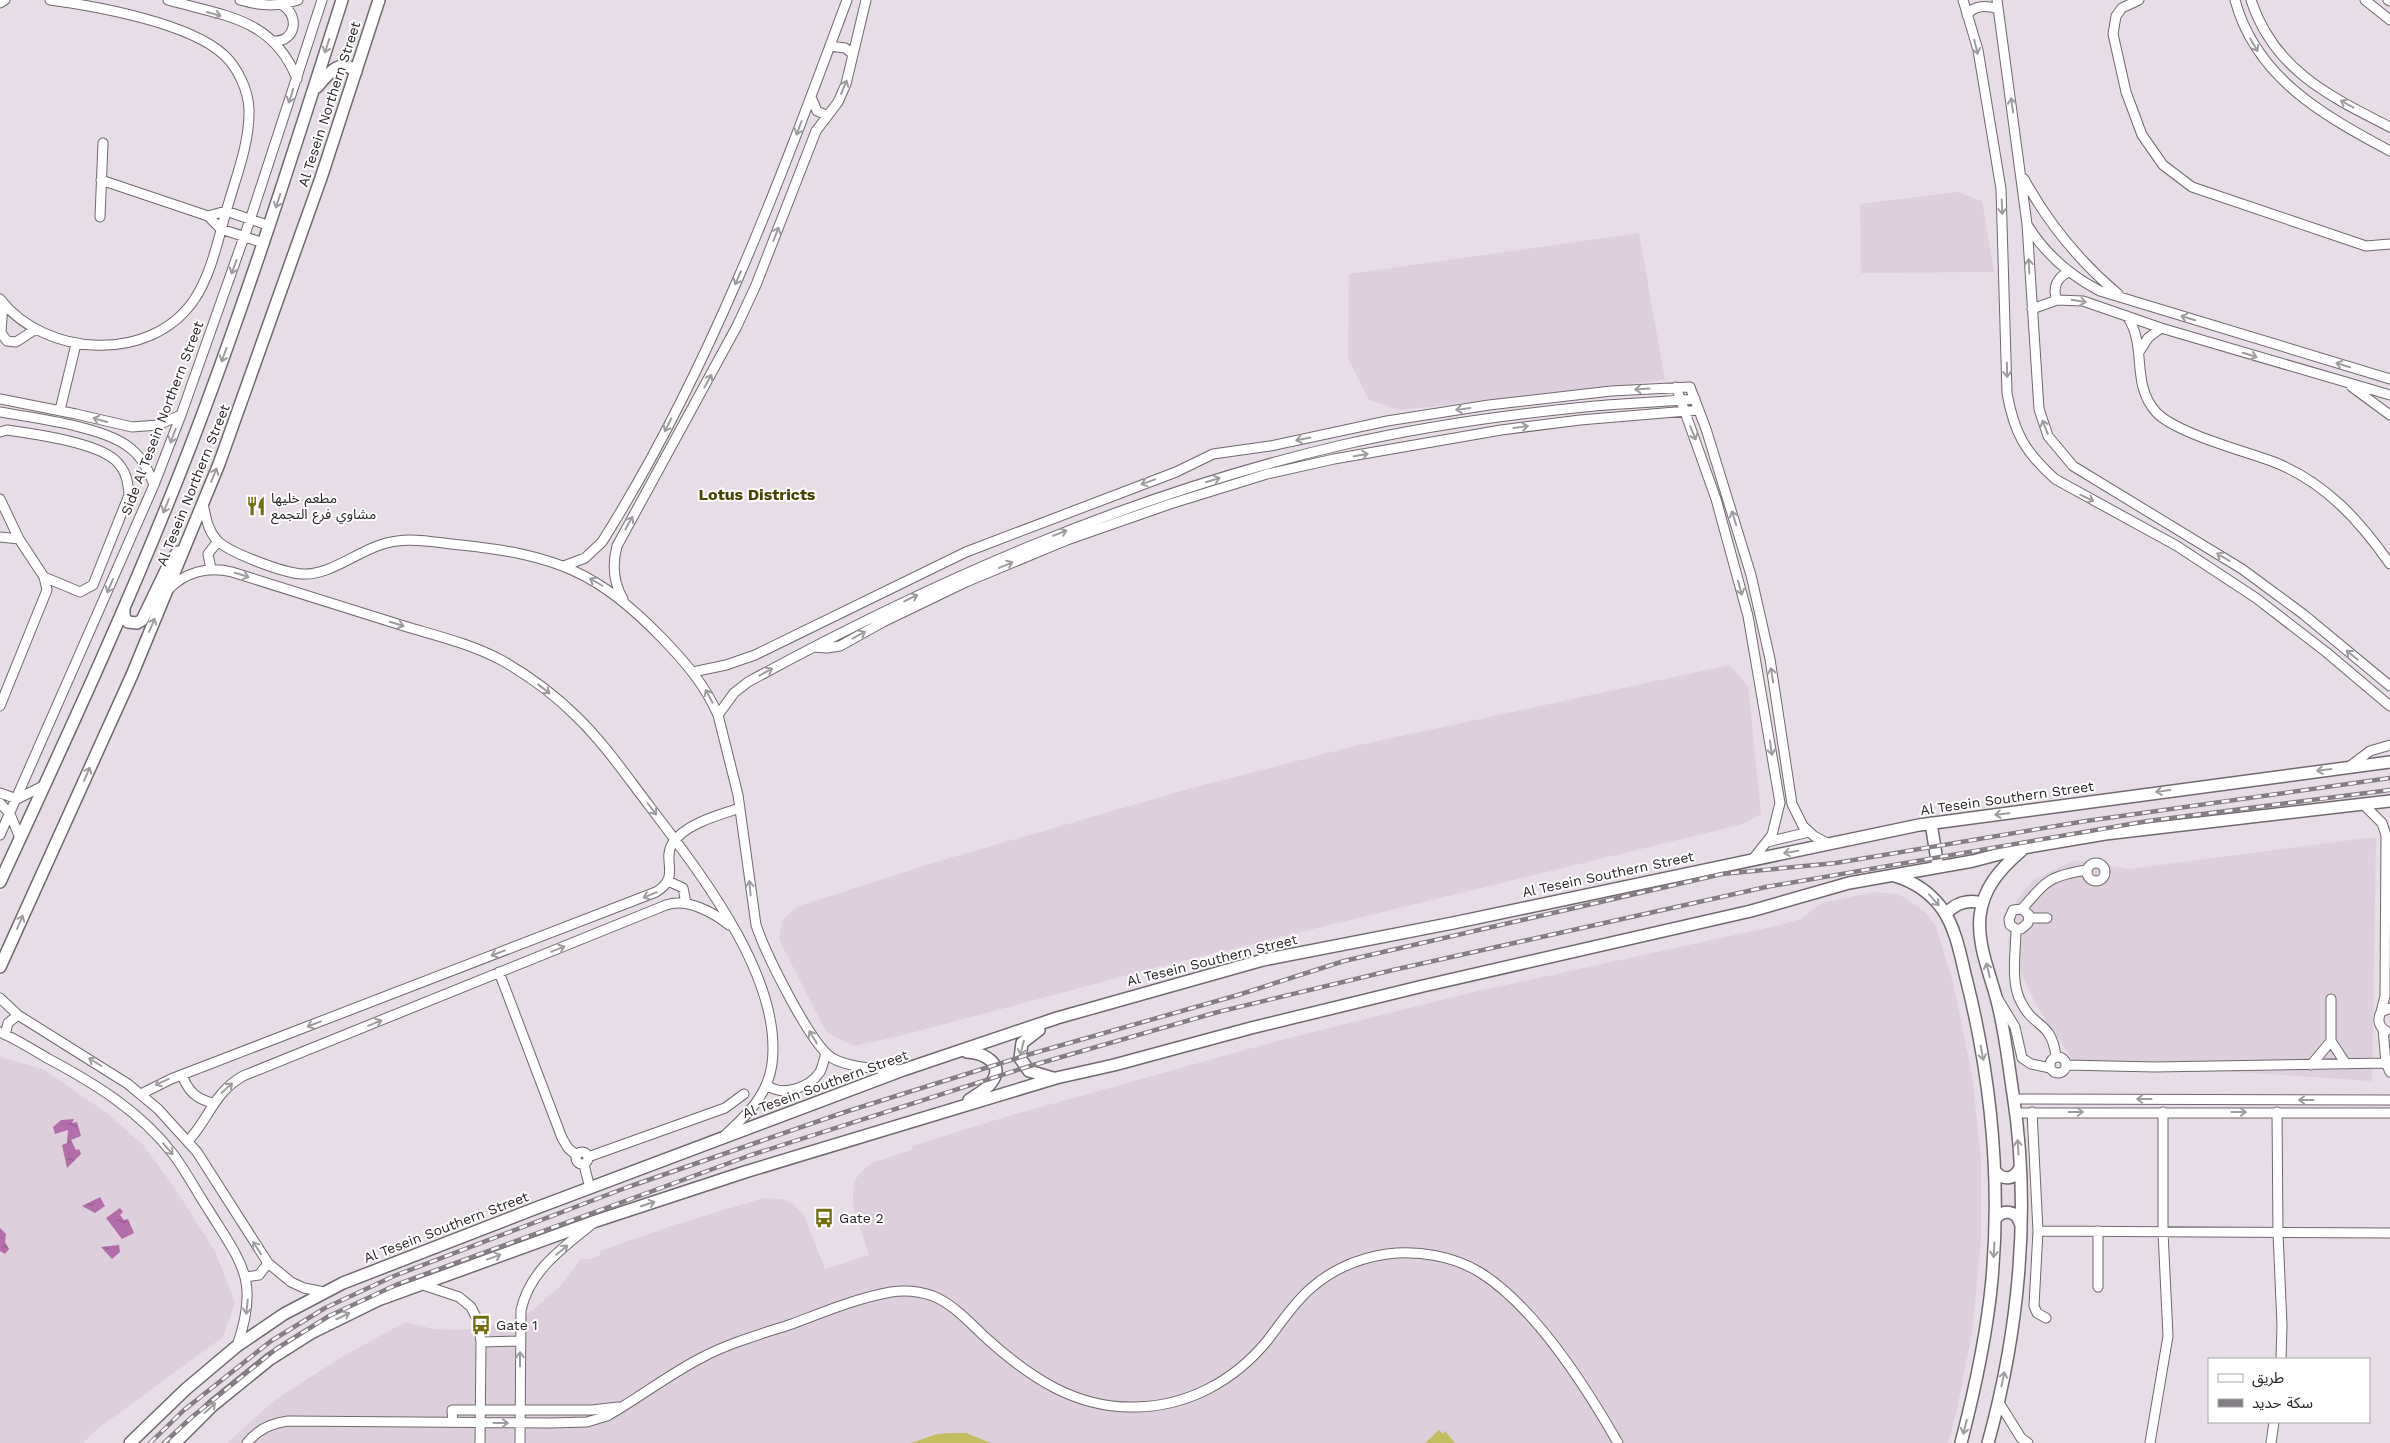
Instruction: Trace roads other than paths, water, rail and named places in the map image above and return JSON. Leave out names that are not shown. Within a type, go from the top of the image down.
[{"type":"main road","name":"Al Tesein Northern Street","points":[[0,882],[124,610],[189,451],[270,226],[342,0]]},
{"type":"main road","name":"Al Tesein Northern Street","points":[[0,967],[132,675],[203,504],[267,330],[379,0]]},
{"type":"main road","points":[[314,90],[330,72],[341,66],[352,68],[356,72]]},
{"type":"main road","points":[[124,610],[124,617],[131,623],[137,623],[142,620],[171,560],[184,548]]},
{"type":"main road","name":"Al Tesein Southern Street","points":[[130,1443],[186,1389],[237,1346],[284,1314],[324,1292],[590,1188],[903,1070],[1058,1018],[1263,960],[1452,923],[1931,823],[2390,762]]},
{"type":"main road","points":[[175,1443],[230,1390],[290,1346],[355,1310],[420,1284],[596,1221],[802,1154],[1056,1078],[1415,988],[1751,911],[1830,887],[1938,868],[2023,848],[2105,834],[2390,802]]},
{"type":"main road","points":[[1931,823],[1938,868]]},
{"type":"main road","points":[[1988,1443],[1998,1401],[2014,1313],[2020,1223],[2020,1168],[2014,1099],[1996,997],[1981,942],[1980,916],[1982,903],[1989,886],[1999,871],[2023,848]]},
{"type":"main road","points":[[1893,876],[1906,880],[1926,891],[1946,914],[1955,937],[1978,1031],[1989,1101],[1995,1171],[1992,1278],[1985,1336],[1962,1443]]},
{"type":"main road","points":[[1946,914],[1956,905],[1964,902],[1982,903]]},
{"type":"main road","points":[[1056,1078],[1029,1071],[1022,1063],[1020,1053],[1025,1038],[1058,1018]]},
{"type":"main road","points":[[961,1052],[985,1055],[992,1060],[995,1073],[990,1085],[962,1106]]},
{"type":"main road","points":[[1995,1171],[2000,1177],[2008,1178],[2016,1175],[2020,1168]]},
{"type":"main road","points":[[1995,1219],[2001,1213],[2009,1212],[2017,1216],[2020,1223]]},
{"type":"street","points":[[0,3],[5,0]]},
{"type":"street","points":[[2,301],[36,329],[60,340],[76,344],[119,345],[140,339],[160,330],[178,317],[194,301],[203,284],[226,212],[249,125],[249,106],[237,72],[226,57],[212,45],[195,36],[129,15],[50,0]]},
{"type":"street","points":[[168,0],[250,24],[274,41],[284,52],[297,79]]},
{"type":"street","points":[[240,0],[268,6],[282,5],[298,0]]},
{"type":"street","name":"Side Al Tesein Northern Street","points":[[0,835],[154,485],[181,415],[245,236],[322,0]]},
{"type":"street","points":[[564,566],[585,558],[602,542],[658,443],[714,331],[745,262],[811,97],[846,0]]},
{"type":"street","points":[[624,601],[614,580],[614,558],[617,546],[737,326],[756,285],[813,139],[826,115],[842,93],[849,74],[852,54],[866,0]]},
{"type":"street","points":[[1963,0],[1978,50],[2001,189],[2007,393],[2014,425],[2025,448],[2050,475],[2072,491],[2177,546],[2256,598],[2326,652],[2390,706]]},
{"type":"street","points":[[2139,0],[2122,8],[2116,16],[2113,34],[2126,92],[2142,135],[2163,165],[2192,187],[2366,246],[2376,247],[2390,244]]},
{"type":"street","points":[[2234,0],[2252,44],[2288,88],[2323,113],[2390,151]]},
{"type":"street","points":[[2251,0],[2272,42],[2297,73],[2336,98],[2390,127]]},
{"type":"street","points":[[2365,0],[2390,20]]},
{"type":"street","points":[[274,41],[280,41],[290,35],[294,24],[291,12],[282,5]]},
{"type":"street","points":[[1967,15],[1972,10],[1997,5],[2027,224],[2036,385],[2044,428],[2066,461],[2265,585],[2390,686]]},
{"type":"street","points":[[830,46],[845,48],[852,54]]},
{"type":"street","points":[[811,97],[817,111],[826,115]]},
{"type":"street","points":[[100,217],[103,143]]},
{"type":"street","points":[[2021,175],[2041,209],[2064,241],[2091,270],[2120,296]]},
{"type":"street","points":[[101,180],[208,216],[221,229],[264,243]]},
{"type":"street","points":[[208,216],[226,212],[270,226]]},
{"type":"street","points":[[2027,224],[2046,252],[2068,272],[2100,291],[2390,379]]},
{"type":"street","points":[[2057,300],[2056,284],[2061,276],[2068,272]]},
{"type":"street","points":[[2032,308],[2057,300],[2083,301],[2222,347],[2390,395]]},
{"type":"street","points":[[2,301],[1,334],[7,341],[16,342],[36,329]]},
{"type":"street","points":[[2127,316],[2136,333],[2143,391],[2148,403],[2161,417],[2178,428],[2275,462],[2305,478],[2343,506],[2360,523],[2390,564]]},
{"type":"street","points":[[2139,352],[2148,338],[2161,328]]},
{"type":"street","points":[[2222,347],[2227,330]]},
{"type":"street","points":[[60,410],[76,344]]},
{"type":"street","points":[[2377,375],[2390,372]]},
{"type":"street","points":[[2344,382],[2390,415]]},
{"type":"street","points":[[1676,387],[1703,457],[1748,616],[1780,804],[1777,820],[1767,842],[1753,859]]},
{"type":"street","points":[[693,672],[726,665],[755,655],[966,552],[1176,472],[1213,454],[1270,446],[1387,421],[1489,405],[1610,391],[1690,387],[1699,410],[1751,576],[1770,659],[1792,804],[1798,819],[1809,832],[1831,845]]},
{"type":"street","points":[[0,399],[60,410],[119,425],[145,427],[181,415]]},
{"type":"street","points":[[718,715],[728,700],[748,682],[905,600],[998,558],[1099,518],[1169,494],[1243,471],[1344,445],[1491,418],[1597,406],[1695,399]]},
{"type":"street","points":[[1489,405],[1491,418]]},
{"type":"street","points":[[814,647],[840,646],[941,594],[1066,540],[1170,504],[1267,474],[1334,459],[1500,430],[1580,420],[1699,410]]},
{"type":"street","points":[[0,412],[57,422],[115,439],[136,453],[144,463],[154,485]]},
{"type":"street","points":[[115,439],[119,425]]},
{"type":"street","points":[[0,432],[7,430],[56,438],[103,452],[114,459],[123,469],[128,482],[129,495],[93,585],[80,592],[44,576]]},
{"type":"street","points":[[2109,509],[2118,493]]},
{"type":"street","points":[[0,499],[19,539],[47,583],[46,598],[0,706]]},
{"type":"street","points":[[203,504],[209,529],[218,541],[230,550],[288,571],[303,574],[324,571],[378,544],[413,540],[523,553],[564,566],[593,580],[624,601],[693,672],[707,692],[718,715],[740,808],[748,858],[751,901],[760,935],[814,1039],[826,1053],[839,1061],[852,1065],[903,1070]]},
{"type":"street","points":[[0,537],[19,539]]},
{"type":"street","points":[[211,569],[208,554],[218,541]]},
{"type":"street","points":[[166,592],[186,576],[211,569],[232,572],[418,630],[483,651],[504,661],[542,686],[587,727],[607,750],[706,881],[734,930],[762,987],[770,1011],[773,1050],[767,1085],[749,1113],[721,1139]]},
{"type":"street","points":[[2350,766],[2370,751],[2390,745]]},
{"type":"street","points":[[0,793],[17,798],[45,784]]},
{"type":"street","points":[[0,803],[10,814],[20,838]]},
{"type":"street","points":[[2363,804],[2382,823],[2386,835],[2386,1010],[2379,1023],[2386,1030],[2386,1064],[2390,1072]]},
{"type":"street","points":[[141,1094],[160,1083],[656,892],[668,881],[671,869],[670,849],[675,840],[700,822],[740,808]]},
{"type":"street","points":[[1767,842],[1809,832]]},
{"type":"street","points":[[2022,909],[2051,878],[2059,874],[2087,870]]},
{"type":"street","points":[[668,881],[683,888],[686,903]]},
{"type":"street","points":[[188,1141],[200,1126],[213,1103],[229,1085],[243,1076],[666,905],[686,903],[714,914],[734,930]]},
{"type":"street","points":[[2016,909],[2022,909],[2029,918],[2025,927],[2016,928],[2009,922],[2009,916],[2016,909]]},
{"type":"street","points":[[2029,918],[2047,918]]},
{"type":"street","points":[[2016,928],[2018,994],[2026,1010],[2051,1036],[2056,1056]]},
{"type":"street","points":[[521,944],[527,961]]},
{"type":"street","points":[[499,972],[562,1138],[568,1148],[576,1155],[583,1152],[590,1188]]},
{"type":"street","points":[[1996,997],[2015,1027],[2022,1058],[2031,1064],[2050,1068],[2054,1072],[2060,1073],[2066,1065]]},
{"type":"street","points":[[0,998],[18,1015],[141,1094],[188,1141],[212,1174],[268,1263],[291,1282],[304,1288],[324,1292]]},
{"type":"street","points":[[2330,999],[2331,1041],[2346,1064]]},
{"type":"street","points":[[18,1015],[8,1022],[3,1034],[93,1083],[128,1108],[174,1155],[235,1253],[246,1277],[248,1307],[237,1346]]},
{"type":"street","points":[[2311,1065],[2331,1041]]},
{"type":"street","points":[[767,1085],[776,1091],[785,1092],[810,1082],[820,1072],[826,1053]]},
{"type":"street","points":[[2050,1068],[2050,1063],[2056,1056]]},
{"type":"street","points":[[2056,1056],[2063,1058],[2066,1065]]},
{"type":"street","points":[[2066,1065],[2155,1067],[2386,1064]]},
{"type":"street","points":[[182,1075],[185,1083],[196,1097],[213,1103]]},
{"type":"street","points":[[586,1161],[725,1108],[744,1094]]},
{"type":"street","points":[[2014,1099],[2390,1100]]},
{"type":"street","points":[[2058,1099],[2059,1112]]},
{"type":"street","points":[[2329,1100],[2329,1112]]},
{"type":"street","points":[[2341,1100],[2341,1112]]},
{"type":"street","points":[[2032,1112],[2038,1231],[2034,1306],[2037,1313],[2046,1318]]},
{"type":"street","points":[[2150,1443],[2168,1336],[2163,1232],[2162,1112]]},
{"type":"street","points":[[2277,1112],[2278,1233],[2282,1318],[2281,1358]]},
{"type":"street","points":[[2015,1113],[2390,1113]]},
{"type":"street","points":[[520,1443],[521,1310],[529,1284],[546,1263],[596,1221]]},
{"type":"street","points":[[2038,1231],[2390,1233]]},
{"type":"street","points":[[2098,1231],[2098,1286]]},
{"type":"street","points":[[247,1443],[261,1430],[281,1422],[551,1423],[601,1418],[692,1363],[718,1350],[854,1302],[888,1293],[911,1291],[932,1296],[951,1306],[1006,1356],[1056,1390],[1083,1400],[1115,1407],[1144,1407],[1172,1403],[1208,1390],[1241,1368],[1260,1349],[1303,1296],[1333,1272],[1368,1258],[1406,1253],[1437,1256],[1466,1266],[1479,1272],[1503,1290],[1542,1332],[1571,1370],[1618,1443]]},
{"type":"street","points":[[246,1277],[260,1275],[268,1263]]},
{"type":"street","points":[[420,1284],[452,1294],[465,1302],[478,1321],[481,1342],[480,1443]]},
{"type":"street","points":[[481,1342],[520,1341]]},
{"type":"street","points":[[1998,1401],[2021,1438],[2028,1443]]},
{"type":"street","points":[[453,1422],[452,1410],[599,1410],[620,1407]]},
{"type":"street","points":[[550,1410],[551,1423]]},
{"type":"street","points":[[568,1410],[569,1422]]},
{"type":"street","points":[[2271,1443],[2274,1423]]},
{"type":"water","points":[[74,1119],[72,1123],[77,1122],[81,1136],[71,1140],[76,1150],[79,1149],[81,1154],[67,1168],[62,1145],[67,1143],[68,1130],[55,1134],[53,1127],[61,1120]]},
{"type":"water","points":[[100,1197],[105,1206],[95,1213],[82,1206]]},
{"type":"water","points":[[120,1208],[123,1212],[120,1215],[124,1220],[128,1219],[134,1233],[122,1239],[106,1218]]},
{"type":"water","points":[[0,1228],[6,1234],[5,1242],[9,1249],[5,1254],[0,1251]]},
{"type":"water","points":[[119,1245],[120,1252],[112,1259],[101,1247]]},
{"type":"railway","points":[[150,1443],[184,1410],[271,1341],[325,1308],[394,1276],[628,1187],[845,1112],[1027,1055],[1238,995],[1344,961],[1722,874],[1836,863],[2086,821],[2390,778]]},
{"type":"railway","points":[[164,1443],[192,1417],[276,1349],[329,1316],[398,1284],[751,1155],[1030,1066],[1218,1012],[1393,970],[1766,887],[2148,821],[2390,790]]},
{"type":"place","name":"مطعم خليها مشاوي فرع التجمع","points":[[256,506]]},
{"type":"place","name":"Gate 2","points":[[824,1218]]},
{"type":"place","name":"Gate 1","points":[[481,1325]]},
{"type":"district","name":"Lotus Districts","points":[[757,494]]}]
